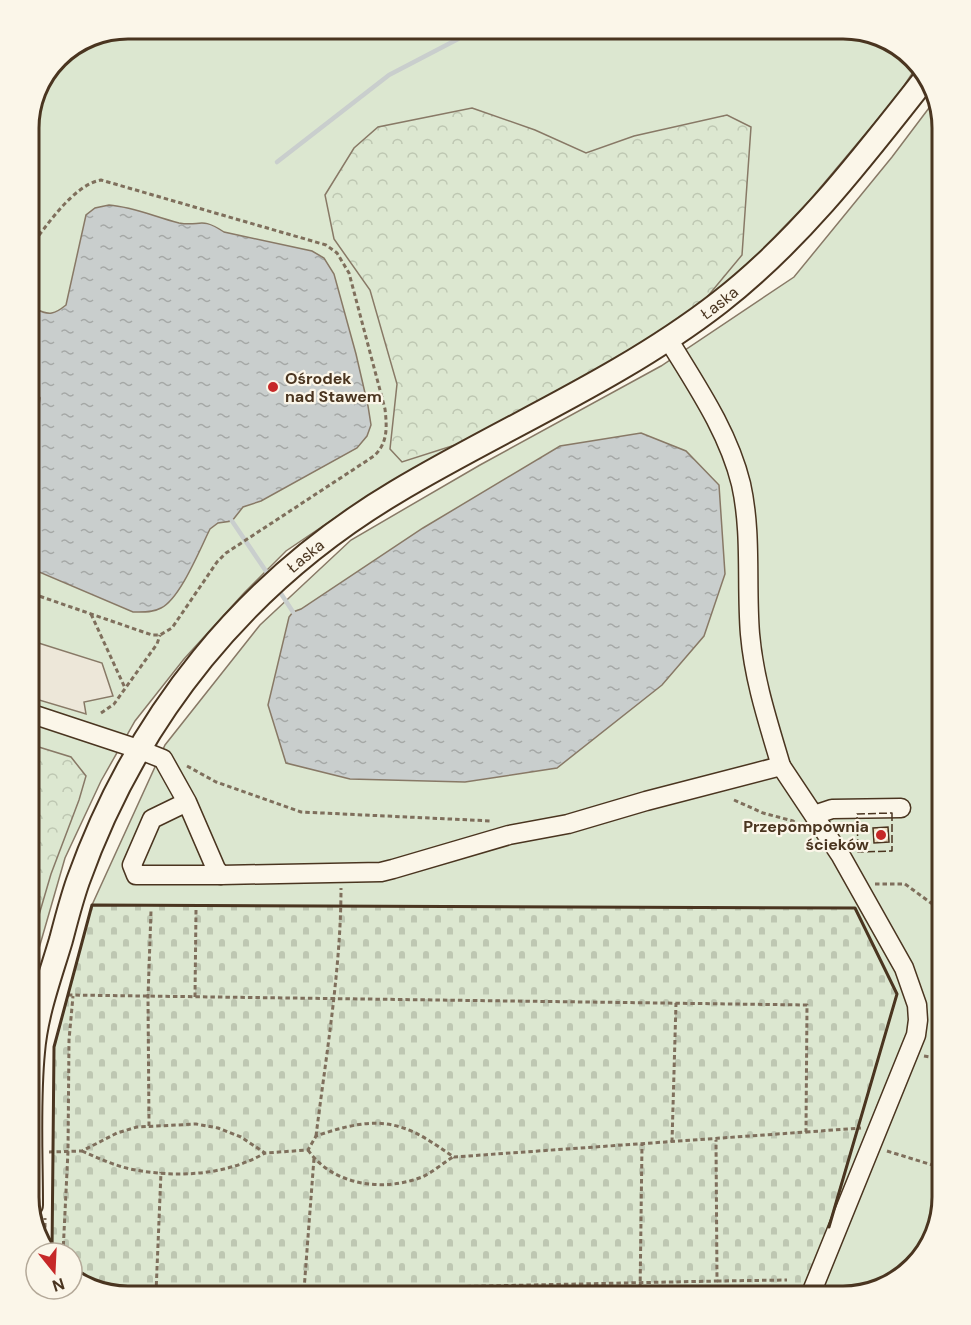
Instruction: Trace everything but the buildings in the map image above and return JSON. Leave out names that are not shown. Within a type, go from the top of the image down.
[{"type":"main road","name":"Łaska","points":[[39,1015],[77,884],[108,808],[144,751],[167,704],[216,640],[284,572],[348,522],[398,490],[622,367],[668,339],[724,299],[790,240],[920,85]]},
{"type":"street","points":[[668,339],[725,436],[741,485],[746,517],[747,588],[754,670],[781,766],[841,856],[904,968],[917,1005],[916,1035],[814,1286]]},
{"type":"street","points":[[39,716],[164,759],[187,802],[216,869],[221,875]]},
{"type":"street","points":[[187,802],[152,819],[132,865],[136,875],[381,872],[509,835],[568,824],[781,766]]},
{"type":"street","points":[[814,815],[832,809],[901,808]]},
{"type":"path","points":[[39,236],[75,194],[93,182],[101,180],[326,245],[337,253],[349,273],[385,409],[385,442],[374,456],[235,546],[217,562],[172,628],[160,635],[153,635],[39,596]]},
{"type":"path","points":[[91,614],[125,688]]},
{"type":"path","points":[[101,713],[114,705],[157,644],[160,635]]},
{"type":"path","points":[[182,762],[216,782],[301,812],[495,821]]},
{"type":"path","points":[[308,1150],[316,1136],[341,911],[341,873]]},
{"type":"path","points":[[195,998],[196,910]]},
{"type":"path","points":[[149,1126],[148,997],[151,911]]},
{"type":"path","points":[[68,996],[807,1005],[806,1132]]},
{"type":"path","points":[[64,1241],[68,1151],[69,1040],[73,996]]},
{"type":"path","points":[[672,1143],[676,1003]]},
{"type":"path","points":[[82,1151],[117,1133],[149,1126],[196,1124],[218,1128],[241,1137],[265,1153]]},
{"type":"path","points":[[316,1136],[366,1124],[398,1126],[454,1157]]},
{"type":"path","points":[[308,1150],[328,1170],[347,1180],[392,1185],[425,1175],[454,1157],[878,1128]]},
{"type":"path","points":[[716,1140],[717,1281]]},
{"type":"path","points":[[640,1283],[642,1144]]},
{"type":"path","points":[[871,1146],[932,1165]]},
{"type":"path","points":[[53,1152],[82,1151],[111,1164],[131,1169],[197,1174],[223,1170],[249,1162],[265,1153],[308,1150]]},
{"type":"path","points":[[304,1286],[314,1158]]},
{"type":"path","points":[[156,1286],[161,1172]]},
{"type":"path","points":[[496,1286],[787,1280]]},
{"type":"green space","name":"Ośrodek nad Stawem","points":[[128,39],[849,39],[882,48],[906,65],[913,73],[898,95],[810,200],[760,252],[698,308],[480,437],[372,493],[286,551],[184,659],[135,721],[101,781],[65,858],[39,948],[39,122],[48,89],[57,74],[69,61],[100,44]]},
{"type":"green space","points":[[929,107],[932,128],[932,1197],[925,1231],[914,1251],[897,1268],[866,1283],[843,1286],[807,1286],[816,1270],[897,994],[854,908],[92,905],[165,745],[260,625],[351,540],[480,465],[661,366],[794,277]]},
{"type":"green space","points":[[472,108],[535,130],[586,153],[634,136],[727,115],[751,127],[742,255],[698,308],[587,377],[480,437],[402,462],[390,449],[397,384],[370,290],[334,239],[325,195],[354,148],[378,127]]},
{"type":"green space","points":[[39,747],[71,757],[86,776],[39,915]]},
{"type":"green space","points":[[92,905],[855,908],[897,994],[816,1270],[807,1286],[122,1286],[100,1281],[84,1274],[84,1241],[52,1241],[54,1047]]},
{"type":"shaded area","points":[[39,643],[102,663],[113,696],[84,702],[86,714],[39,700]]},
{"type":"water","points":[[118,206],[179,223],[210,224],[224,232],[312,251],[324,258],[334,274],[356,354],[371,425],[367,436],[357,448],[261,501],[243,507],[232,521],[218,523],[210,529],[189,573],[175,595],[161,608],[147,612],[133,612],[39,572],[39,310],[52,313],[66,305],[86,215],[95,208]]},
{"type":"water","points":[[641,433],[686,451],[719,485],[725,574],[704,636],[662,685],[557,768],[465,782],[350,779],[286,763],[268,705],[289,617],[293,612],[301,609],[423,528],[560,446]]},
{"type":"waterway","points":[[277,162],[389,75],[458,39]]},
{"type":"waterway","points":[[232,521],[270,577]]},
{"type":"waterway","points":[[278,589],[293,612]]},
{"type":"fence","points":[[892,813],[892,851],[858,852],[857,814],[892,813]]},
{"type":"wall","points":[[52,1241],[54,1047],[92,905],[855,908],[897,994],[829,1227]]},
{"type":"place","name":"Ośrodek nad Stawem","points":[[273,387]]},
{"type":"place","name":"Przepompownia ścieków","points":[[881,835]]}]
